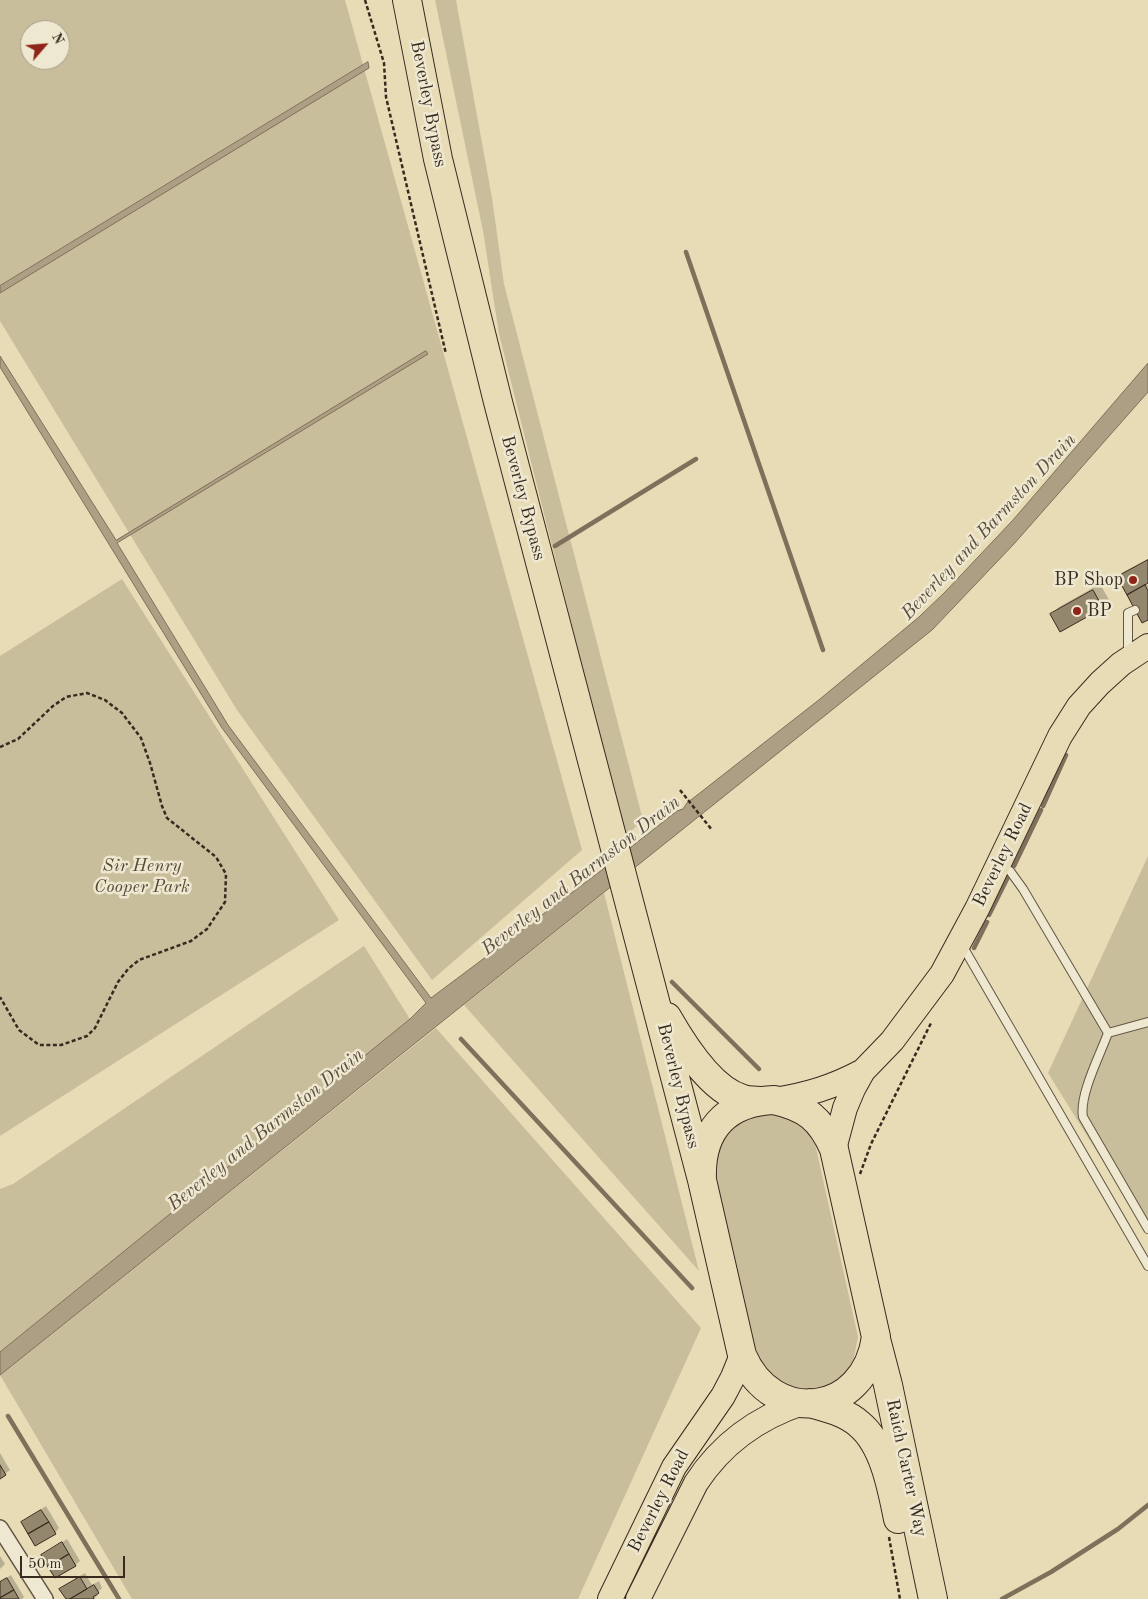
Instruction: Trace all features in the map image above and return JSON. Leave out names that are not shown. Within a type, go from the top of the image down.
[{"type":"highway","name":"Beverley Bypass","points":[[407,0],[440,169],[500,412],[702,1180]]},
{"type":"highway","name":"Beverley Bypass","points":[[653,992],[682,1041],[700,1066],[714,1081],[730,1093],[743,1099],[790,1104],[805,1111],[818,1121],[828,1134],[834,1149]]},
{"type":"highway","points":[[702,1180],[701,1162],[705,1144],[714,1128],[726,1115],[742,1106],[766,1101]]},
{"type":"highway","name":"Raich Carter Way","points":[[834,1149],[933,1599]]},
{"type":"highway","name":"Raich Carter Way","points":[[702,1180],[742,1354],[755,1378],[776,1395],[789,1400],[831,1409],[859,1423],[868,1433],[886,1470],[894,1498],[914,1599]]},
{"type":"highway","points":[[806,1403],[824,1401],[838,1396],[861,1378],[872,1358],[876,1337]]},
{"type":"main road","name":"Beverley Road","points":[[834,1149],[844,1108],[852,1089],[863,1070],[892,1041],[942,974],[998,865],[1060,736],[1079,706],[1100,684],[1148,646]]},
{"type":"main road","name":"Beverley Road","points":[[766,1101],[820,1091],[842,1082],[863,1070]]},
{"type":"main road","name":"Beverley Road","points":[[610,1599],[674,1466],[723,1396],[742,1354]]},
{"type":"main road","name":"Beverley Road","points":[[638,1599],[696,1483],[708,1465],[741,1433],[782,1410],[806,1403]]},
{"type":"street","points":[[0,1528],[45,1599]]},
{"type":"lane","points":[[1128,660],[1128,613],[1135,610]]},
{"type":"lane","points":[[998,865],[1010,871],[1023,889],[1108,1032]]},
{"type":"lane","points":[[960,941],[1148,1266]]},
{"type":"lane","points":[[1108,1032],[1148,1022]]},
{"type":"lane","points":[[1108,1032],[1085,1093],[1081,1107],[1083,1117],[1148,1229]]},
{"type":"path","points":[[364,0],[384,63],[386,97],[446,354]]},
{"type":"path","points":[[0,747],[18,739],[53,706],[66,697],[87,693],[105,700],[122,713],[141,738],[167,818],[216,857],[226,874],[225,902],[207,929],[192,941],[139,960],[128,969],[118,982],[94,1028],[87,1036],[61,1045],[39,1045],[19,1030],[0,997]]},
{"type":"path","points":[[680,790],[712,830]]},
{"type":"path","points":[[860,1176],[870,1144],[932,1020]]},
{"type":"green space","points":[[0,0],[345,0],[582,850],[432,980],[237,710],[0,321]]},
{"type":"green space","points":[[435,0],[456,0],[492,198],[504,284],[643,820],[625,837],[499,334],[483,231]]},
{"type":"green space","name":"Sir Henry Cooper Park","points":[[122,579],[339,920],[0,1136],[0,656]]},
{"type":"green space","points":[[1148,856],[1148,1234],[1048,1073]]},
{"type":"green space","points":[[604,893],[699,1271],[464,1005]]},
{"type":"green space","points":[[364,946],[410,1019],[0,1352],[0,1189],[13,1184]]},
{"type":"green space","points":[[436,1028],[701,1328],[578,1599],[132,1599],[0,1375]]},
{"type":"green space","points":[[773,1110],[793,1116],[814,1139],[858,1337],[854,1357],[846,1377],[826,1388],[808,1392],[784,1389],[763,1369],[752,1338],[715,1168],[719,1147],[732,1125],[751,1114]]},
{"type":"shaded area","points":[[368,62],[369,68],[0,293],[0,286]]},
{"type":"shaded area","points":[[426,351],[428,354],[117,543],[228,725],[431,998],[598,873],[677,811],[683,809],[687,803],[820,699],[919,617],[1013,520],[1148,363],[1148,392],[1013,545],[932,630],[0,1375],[0,1352],[410,1019],[426,1003],[222,728],[0,367],[0,356],[116,540]]},
{"type":"building","name":"BP Shop","points":[[1148,560],[1148,583],[1127,595],[1117,577]]},
{"type":"building","name":"BP","points":[[1145,585],[1148,591],[1148,620],[1142,623],[1127,595]]},
{"type":"building","name":"BP","points":[[1093,590],[1103,608],[1060,632],[1050,614]]},
{"type":"building","points":[[0,1465],[6,1475],[0,1479]]},
{"type":"building","points":[[41,1510],[49,1522],[28,1534],[21,1522]]},
{"type":"building","points":[[49,1522],[56,1534],[35,1546],[28,1534]]},
{"type":"building","points":[[62,1542],[69,1554],[48,1567],[41,1555]]},
{"type":"building","points":[[69,1554],[76,1566],[55,1578],[48,1567]]},
{"type":"building","points":[[80,1577],[87,1589],[70,1599],[66,1599],[59,1589]]},
{"type":"building","points":[[7,1578],[14,1590],[0,1598],[0,1582]]},
{"type":"building","points":[[94,1585],[99,1593],[93,1597],[94,1599],[70,1599]]},
{"type":"building","points":[[14,1590],[19,1599],[0,1599],[0,1598]]},
{"type":"waterway","points":[[686,252],[823,650]]},
{"type":"waterway","points":[[555,546],[696,459]]},
{"type":"waterway","points":[[1043,806],[1066,755]]},
{"type":"waterway","points":[[1014,866],[1041,810]]},
{"type":"waterway","points":[[989,915],[1008,877]]},
{"type":"waterway","points":[[974,948],[987,922]]},
{"type":"waterway","points":[[672,982],[759,1069]]},
{"type":"waterway","points":[[461,1039],[692,1288]]},
{"type":"waterway","points":[[8,1416],[119,1599]]},
{"type":"waterway","points":[[1002,1599],[1051,1572],[1118,1529],[1148,1505]]},
{"type":"place","name":"BP Shop","points":[[1133,580]]},
{"type":"place","name":"BP","points":[[1077,611]]},
{"type":"water label","name":"Beverley and Barmston Drain","points":[[989,527]]},
{"type":"water label","name":"Beverley and Barmston Drain","points":[[581,876]]},
{"type":"water label","name":"Beverley and Barmston Drain","points":[[266,1130]]}]
